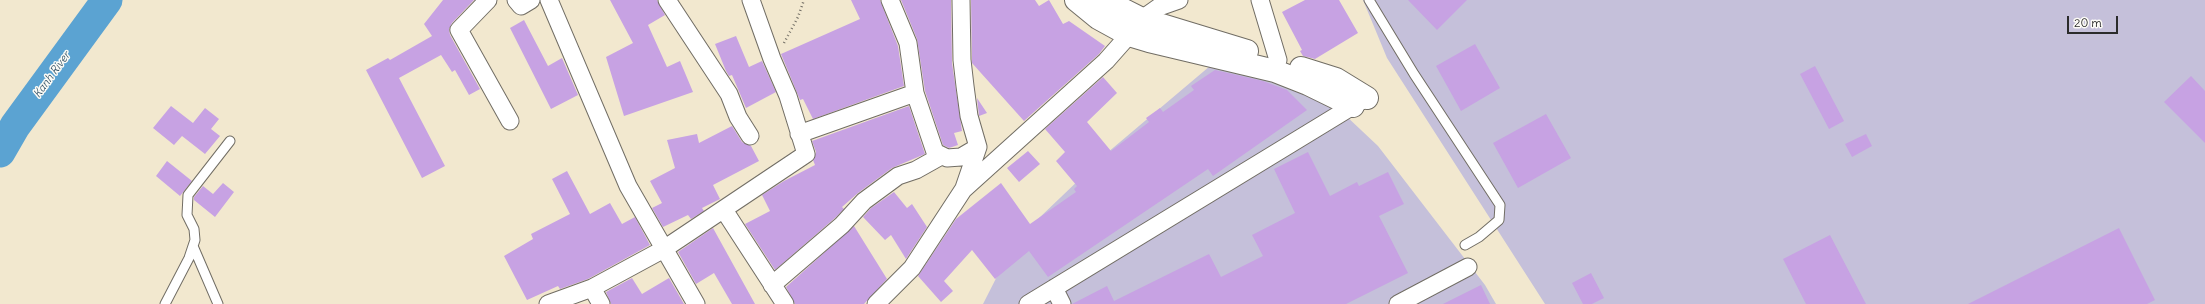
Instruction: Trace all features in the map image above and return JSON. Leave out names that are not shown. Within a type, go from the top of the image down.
[{"type":"street","points":[[488,0],[459,30],[510,121]]},
{"type":"street","points":[[516,0],[521,6],[531,0]]},
{"type":"street","points":[[549,0],[628,186],[696,304]]},
{"type":"street","points":[[667,0],[729,94],[738,117],[750,136]]},
{"type":"street","points":[[548,304],[592,288],[664,249],[806,154],[788,96],[772,59],[751,0]]},
{"type":"street","points":[[890,0],[908,43],[915,93],[934,152],[947,158],[960,157],[978,147]]},
{"type":"street","points":[[876,304],[912,268],[963,190],[978,147],[969,116],[964,80],[961,0]]},
{"type":"street","points":[[1076,0],[1098,18],[1278,60],[1336,80],[1360,102]]},
{"type":"street","points":[[1104,0],[1149,41],[1275,71],[1360,102]]},
{"type":"street","points":[[963,190],[1106,61],[1135,27],[1159,7],[1179,0]]},
{"type":"street","points":[[1260,0],[1278,60]]},
{"type":"street","points":[[799,134],[915,93]]},
{"type":"street","points":[[1028,304],[1360,102]]},
{"type":"street","points":[[772,285],[842,225],[864,201],[898,176],[916,170],[941,156]]},
{"type":"street","points":[[724,210],[785,304]]},
{"type":"street","points":[[1398,304],[1468,267]]},
{"type":"street","points":[[592,288],[601,304]]},
{"type":"street","points":[[1054,288],[1062,304]]},
{"type":"lane","points":[[1369,0],[1414,74],[1500,205],[1499,220],[1479,237],[1465,245]]},
{"type":"lane","points":[[165,304],[189,258],[196,235],[187,216],[188,195],[230,141]]},
{"type":"lane","points":[[193,246],[218,304]]},
{"type":"path","points":[[772,59],[789,36],[804,0]]},
{"type":"shaded area","points":[[1363,0],[2205,0],[2205,304],[1545,304],[1387,58]]},
{"type":"shaded area","points":[[1210,66],[1235,67],[1327,98],[1378,146],[1485,285],[1496,304],[983,304],[1015,241],[1107,153]]},
{"type":"building","points":[[443,0],[474,0],[452,23],[449,29],[450,35],[480,89],[469,95],[455,70],[452,72],[441,55],[399,78],[445,166],[422,178],[366,70],[388,58],[390,60],[432,36],[424,24]]},
{"type":"building","points":[[610,0],[657,0],[665,15],[648,25],[667,67],[680,61],[693,92],[624,116],[606,57],[633,43]]},
{"type":"building","points":[[851,0],[880,0],[898,46],[904,86],[813,119],[803,99],[800,100],[781,54],[860,19]]},
{"type":"building","points":[[901,0],[951,0],[952,63],[962,131],[954,133],[958,145],[949,148],[943,145],[925,91],[917,39]]},
{"type":"building","points":[[971,0],[1035,0],[1039,6],[1049,0],[1063,24],[1069,21],[1105,46],[1099,54],[1024,121],[972,63]]},
{"type":"building","points":[[1305,0],[1339,0],[1358,33],[1315,59],[1303,56],[1300,51],[1302,50],[1282,12]]},
{"type":"building","points":[[1408,0],[1467,0],[1437,30]]},
{"type":"building","points":[[524,20],[548,66],[562,58],[578,95],[551,109],[510,28]]},
{"type":"building","points":[[736,36],[749,67],[762,61],[776,92],[746,108],[732,75],[729,76],[726,71],[715,44]]},
{"type":"building","points":[[1475,44],[1500,88],[1461,111],[1436,66]]},
{"type":"building","points":[[1815,66],[1844,121],[1829,129],[1800,74]]},
{"type":"building","points":[[1215,70],[1263,81],[1287,90],[1307,110],[1213,176],[1208,169],[1048,277],[1029,251],[995,279],[972,250],[944,281],[953,291],[941,302],[918,276],[956,219],[1001,183],[1030,224],[1076,192],[1074,189],[1077,186],[1056,161],[1065,152],[1045,129],[1103,77],[1117,93],[1087,122],[1111,151],[1149,122],[1146,118],[1160,108],[1163,112],[1194,90],[1191,86]]},
{"type":"building","points":[[2191,76],[2205,91],[2205,143],[2164,102]]},
{"type":"building","points":[[977,98],[987,113],[979,116]]},
{"type":"building","points":[[171,106],[193,123],[205,108],[219,119],[211,129],[220,136],[205,154],[182,136],[174,145],[153,128]]},
{"type":"building","points":[[909,106],[925,154],[892,168],[858,193],[842,207],[844,209],[835,218],[775,270],[745,224],[770,211],[762,195],[784,181],[815,165],[813,160],[816,152],[812,141]]},
{"type":"building","points":[[1546,114],[1571,158],[1518,188],[1493,143]]},
{"type":"building","points":[[732,126],[742,142],[751,146],[759,161],[713,185],[720,199],[702,208],[704,211],[691,219],[688,215],[663,227],[652,208],[662,203],[650,181],[675,168],[667,140],[697,134],[699,143]]},
{"type":"building","points":[[1866,134],[1872,146],[1852,157],[1845,144]]},
{"type":"building","points":[[1028,151],[1040,164],[1019,182],[1007,168]]},
{"type":"building","points":[[1308,152],[1330,196],[1357,182],[1359,186],[1388,172],[1404,204],[1379,216],[1408,273],[1346,304],[1072,304],[1107,286],[1114,301],[1209,254],[1221,277],[1263,256],[1252,235],[1295,213],[1274,169]]},
{"type":"building","points":[[167,161],[192,181],[180,196],[156,176]]},
{"type":"building","points":[[567,171],[590,214],[610,203],[622,224],[635,217],[650,245],[588,279],[560,289],[558,286],[527,300],[504,256],[533,239],[531,234],[570,214],[552,179]]},
{"type":"building","points":[[223,183],[234,192],[215,217],[194,200],[194,197],[203,186],[213,194]]},
{"type":"building","points":[[894,192],[907,208],[912,204],[927,227],[906,259],[891,235],[885,240],[863,217],[871,208]]},
{"type":"building","points":[[854,226],[887,279],[864,304],[795,304],[786,287]]},
{"type":"building","points":[[713,228],[755,304],[732,304],[714,273],[696,284],[678,252]]},
{"type":"building","points":[[2119,228],[2155,300],[2147,304],[1968,304]]},
{"type":"building","points":[[1830,235],[1866,304],[1806,304],[1783,259]]},
{"type":"building","points":[[1591,273],[1604,298],[1592,304],[1583,304],[1572,283]]},
{"type":"building","points":[[632,278],[642,294],[669,278],[684,304],[611,304],[606,292]]},
{"type":"building","points":[[1481,285],[1490,304],[1443,304]]},
{"type":"waterway","name":"Kanh River","points":[[0,152],[15,126],[107,0]]}]
